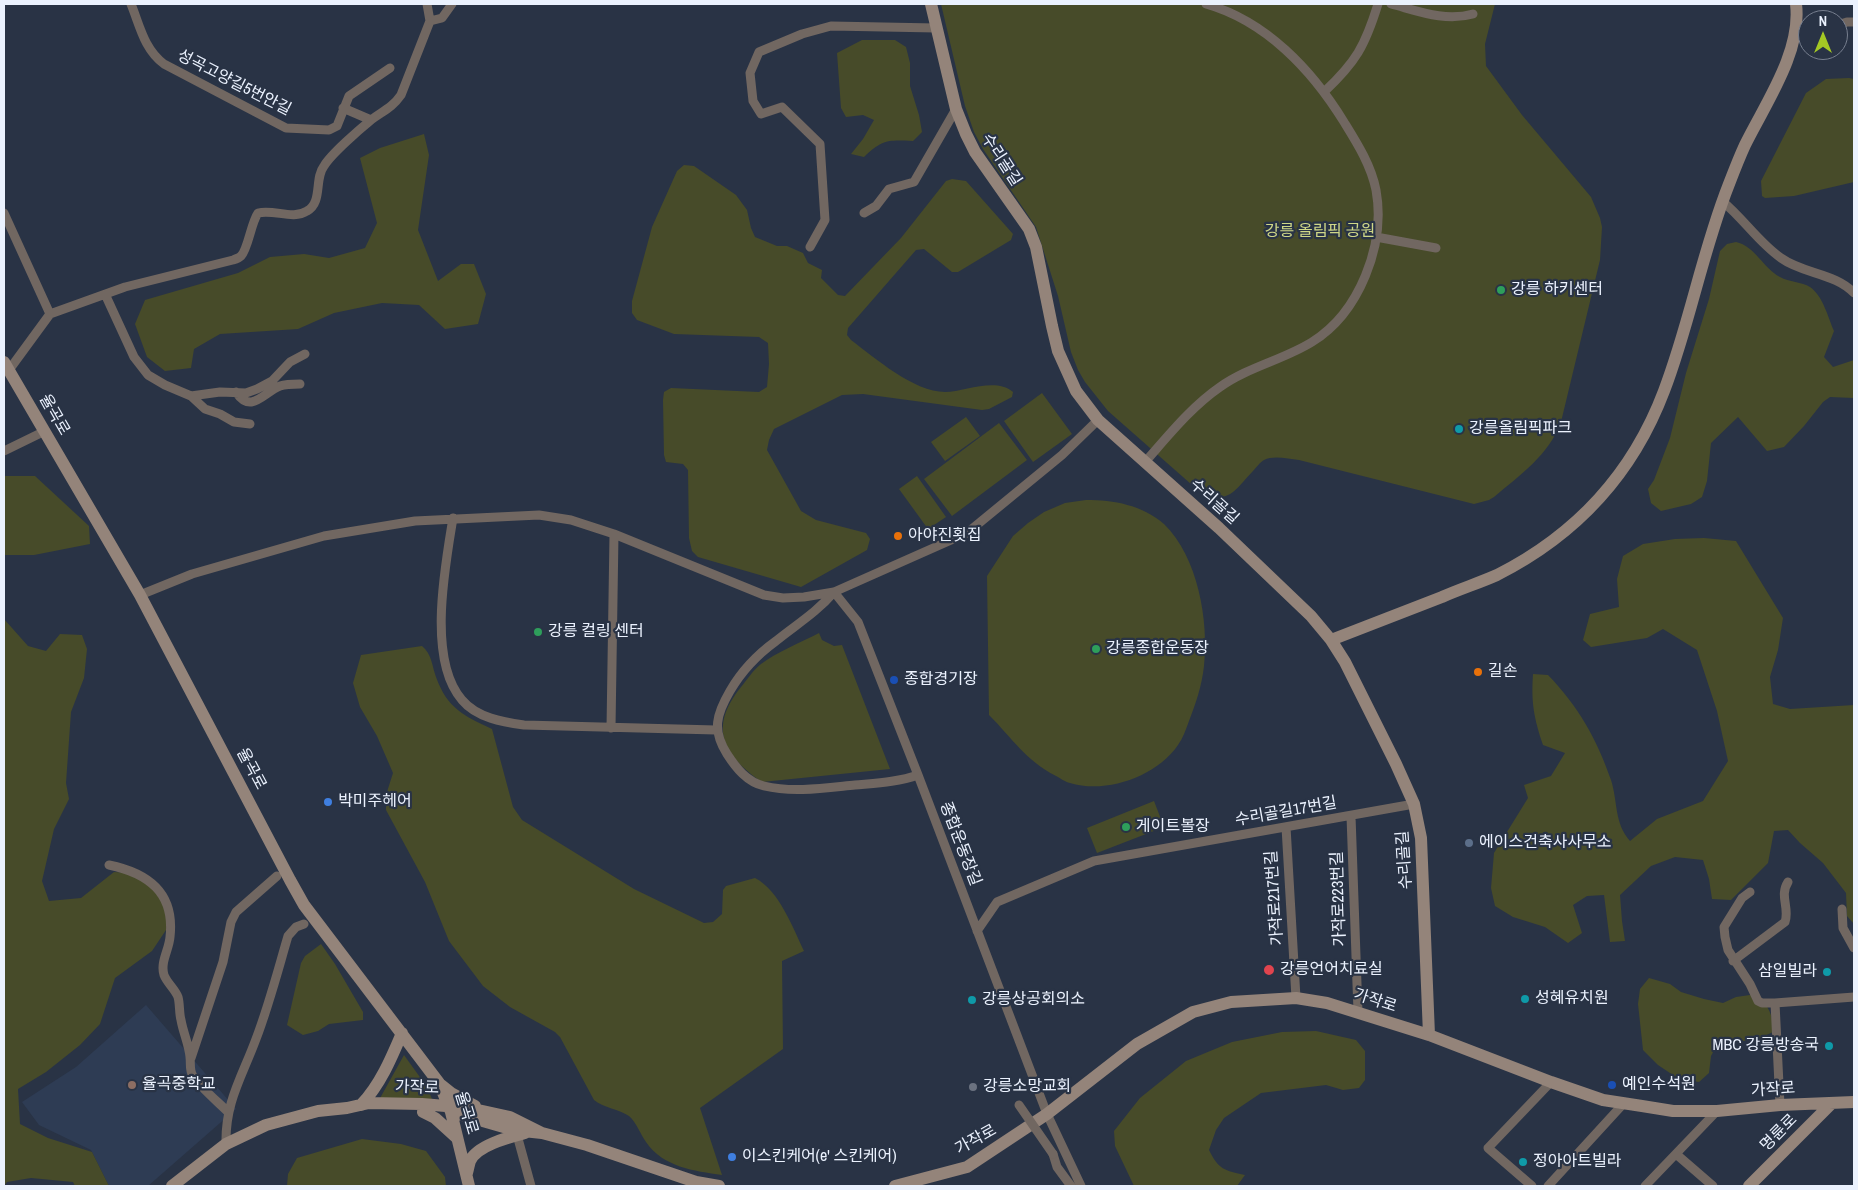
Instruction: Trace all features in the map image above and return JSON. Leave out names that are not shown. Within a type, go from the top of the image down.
[{"type":"street","name":"성곡고양길5번안길","points":[[131,4],[148,47],[154,57],[286,128],[329,130],[336,126],[349,96],[390,68]]},
{"type":"street","points":[[6,366],[50,314],[125,287],[233,260],[241,256],[258,213],[265,211],[298,215],[312,208],[316,200],[322,168],[371,120],[394,106],[401,95],[430,21],[428,4]]},
{"type":"street","points":[[430,21],[442,18],[452,4]]},
{"type":"street","name":"수리골길","points":[[931,4],[956,109],[975,152],[1029,230],[1036,248],[1058,351],[1076,391],[1098,420],[1304,609],[1332,640],[1392,755],[1414,804],[1422,838],[1429,1035]]},
{"type":"street","points":[[1145,462],[1198,406],[1221,386],[1249,371],[1292,353],[1330,330],[1341,318],[1357,291],[1369,264],[1376,237],[1378,211],[1376,189],[1369,167],[1355,139],[1324,92],[1294,57],[1268,35],[1238,16],[1206,4]]},
{"type":"street","points":[[1324,92],[1344,73],[1359,53],[1378,4]]},
{"type":"street","points":[[1391,4],[1442,17],[1460,18],[1473,14]]},
{"type":"street","points":[[1332,640],[1496,575],[1540,550],[1571,526],[1600,498],[1623,471],[1639,444],[1664,392],[1722,201],[1745,146],[1789,56],[1797,24],[1796,4]]},
{"type":"street","points":[[810,247],[824,220],[820,144],[782,107],[761,114],[753,101],[750,73],[760,52],[802,34],[831,26],[936,28]]},
{"type":"street","points":[[1794,37],[1798,36]]},
{"type":"street","points":[[343,108],[371,120]]},
{"type":"street","points":[[864,212],[876,206],[889,189],[914,182],[956,109]]},
{"type":"street","points":[[1722,201],[1781,258],[1796,266],[1841,282],[1854,293]]},
{"type":"street","points":[[4,213],[50,314]]},
{"type":"street","points":[[1376,237],[1436,248]]},
{"type":"street","points":[[105,294],[134,357],[148,374],[165,385],[191,396],[205,409],[220,414],[234,422],[250,424]]},
{"type":"street","points":[[191,396],[220,392],[246,393],[257,390],[272,381],[290,362],[305,354]]},
{"type":"street","name":"율곡로","points":[[6,366],[45,431],[294,888],[326,935],[439,1083],[450,1109],[468,1181]]},
{"type":"street","points":[[236,392],[241,399],[246,402],[252,402],[262,398],[281,385],[300,384]]},
{"type":"street","points":[[136,596],[192,574],[324,536],[406,523],[453,518],[539,516],[571,520],[614,534],[764,595],[783,598],[834,592],[970,531],[1062,455],[1098,420]]},
{"type":"street","points":[[4,451],[45,431]]},
{"type":"street","points":[[453,518],[442,584],[441,614],[446,667],[453,688],[463,702],[482,715],[502,722],[524,725],[716,730]]},
{"type":"street","points":[[611,728],[614,534]]},
{"type":"street","points":[[834,592],[809,617],[769,646],[741,676],[723,705],[717,720],[716,730],[724,751],[741,773],[764,786],[812,789],[902,780],[918,775]]},
{"type":"street","name":"종합운동장길","points":[[834,592],[858,622],[1047,1114],[1081,1186]]},
{"type":"street","name":"수리골길17번길","points":[[977,932],[997,902],[1094,861],[1414,804]]},
{"type":"street","name":"가작로223번길","points":[[1351,816],[1358,1012]]},
{"type":"street","name":"가작로217번길","points":[[1286,828],[1296,998]]},
{"type":"street","points":[[109,865],[140,874],[154,884],[161,892],[166,903],[171,922],[164,974],[179,1000],[181,1022],[191,1058]]},
{"type":"street","points":[[228,1112],[193,1076],[190,1066],[191,1058],[223,962],[231,922],[236,912],[277,876]]},
{"type":"street","points":[[1733,961],[1785,922],[1787,907],[1784,893],[1788,882]]},
{"type":"street","points":[[1750,892],[1742,898],[1724,926],[1728,950],[1733,961],[1750,984],[1758,1001],[1762,1003],[1775,1003],[1854,997]]},
{"type":"street","points":[[1842,909],[1843,928],[1854,948]]},
{"type":"street","points":[[226,1144],[228,1112],[257,1037],[288,936],[296,927],[304,924]]},
{"type":"street","name":"가작로","points":[[895,1186],[967,1167],[1047,1114],[1137,1044],[1193,1012],[1231,1002],[1296,998],[1327,1003],[1429,1035],[1603,1100],[1673,1111],[1854,1102]]},
{"type":"street","points":[[1775,1003],[1780,1105]]},
{"type":"street","points":[[361,1105],[383,1073],[402,1033]]},
{"type":"street","points":[[1532,1186],[1488,1148],[1551,1082]]},
{"type":"street","points":[[439,1083],[451,1093],[471,1104],[510,1117]]},
{"type":"street","name":"가작로","points":[[172,1186],[226,1144],[266,1125],[318,1111],[347,1108],[369,1103],[450,1109],[510,1117],[537,1132]]},
{"type":"street","points":[[1548,1186],[1624,1103]]},
{"type":"street","name":"명륜로","points":[[1748,1186],[1832,1103]]},
{"type":"street","points":[[1019,1105],[1053,1154],[1057,1167],[1071,1186]]},
{"type":"street","name":"가작로","points":[[347,1108],[423,1112],[450,1109],[514,1130],[537,1132],[588,1145],[696,1182],[719,1186]]},
{"type":"street","points":[[1645,1186],[1717,1110]]},
{"type":"street","points":[[423,1112],[435,1118],[457,1138]]},
{"type":"street","points":[[468,1181],[471,1159],[478,1153],[496,1142],[518,1135],[537,1132]]},
{"type":"street","points":[[518,1135],[531,1186]]},
{"type":"street","points":[[1676,1154],[1713,1186]]},
{"type":"shaded area","name":"율곡중학교","points":[[146,1005],[236,1109],[148,1186],[109,1186],[91,1150],[39,1125],[22,1102],[76,1067]]},
{"type":"green space","name":"강릉 올림픽 공원","points":[[941,4],[1495,4],[1485,44],[1486,66],[1522,115],[1591,197],[1602,227],[1600,260],[1561,422],[1549,445],[1533,464],[1494,497],[1474,504],[1299,460],[1277,458],[1263,461],[1230,494],[1218,497],[1200,492],[1108,411],[1078,370],[1071,352],[1058,296],[1036,227],[983,149],[974,132],[965,106]]},
{"type":"green space","points":[[862,40],[895,40],[906,47],[910,63],[910,86],[922,132],[913,141],[892,141],[881,144],[864,157],[851,154],[863,139],[874,120],[863,115],[846,117],[841,108],[837,53]]},
{"type":"green space","points":[[1826,79],[1854,79],[1854,182],[1794,196],[1765,198],[1762,196],[1761,181],[1806,93]]},
{"type":"green space","points":[[424,134],[429,155],[418,230],[438,281],[461,264],[474,264],[486,294],[478,324],[445,329],[419,305],[382,303],[334,313],[298,329],[220,334],[194,349],[191,368],[165,371],[147,357],[135,324],[145,300],[238,273],[270,257],[304,254],[329,258],[365,248],[377,223],[360,158],[380,148]]},
{"type":"green space","points":[[684,165],[694,166],[736,195],[747,210],[755,237],[777,246],[787,246],[803,253],[808,263],[822,270],[821,278],[838,295],[845,296],[901,238],[946,181],[952,179],[966,181],[1013,234],[1011,240],[958,272],[952,272],[924,249],[916,250],[848,328],[847,335],[895,373],[933,391],[945,392],[989,385],[1006,388],[1013,392],[1012,397],[989,409],[982,410],[863,394],[842,395],[774,429],[767,450],[801,511],[816,520],[866,533],[870,539],[867,550],[801,587],[698,557],[692,551],[689,538],[688,470],[683,464],[666,462],[664,455],[664,392],[671,388],[759,392],[767,387],[769,364],[768,343],[759,337],[674,334],[637,320],[632,313],[632,301],[652,227],[677,171]]},
{"type":"green space","points":[[1736,242],[1749,248],[1780,277],[1807,285],[1815,291],[1825,307],[1834,331],[1824,357],[1833,367],[1854,360],[1854,398],[1830,397],[1823,402],[1784,447],[1767,451],[1738,417],[1711,443],[1707,481],[1702,497],[1691,504],[1661,511],[1651,503],[1648,489],[1654,480],[1670,438],[1686,373],[1709,299],[1720,251],[1727,244]]},
{"type":"green space","points":[[1042,393],[1072,434],[1033,462],[1004,421]]},
{"type":"green space","points":[[966,417],[980,436],[945,461],[931,442]]},
{"type":"green space","points":[[999,423],[1027,460],[952,516],[924,479]]},
{"type":"green space","points":[[4,476],[35,476],[89,526],[90,544],[34,555],[4,555]]},
{"type":"green space","points":[[917,476],[946,517],[928,529],[899,489]]},
{"type":"green space","name":"강릉종합운동장","points":[[1086,500],[1107,501],[1137,508],[1164,524],[1176,538],[1193,572],[1203,610],[1205,629],[1204,666],[1200,687],[1187,727],[1178,745],[1169,756],[1144,774],[1114,784],[1099,786],[1084,786],[1068,782],[1045,770],[1020,749],[989,715],[987,576],[1013,536],[1028,523],[1044,512],[1065,503]]},
{"type":"green space","points":[[1704,538],[1736,541],[1783,618],[1778,650],[1770,677],[1773,704],[1790,709],[1854,705],[1854,924],[1847,916],[1846,893],[1823,863],[1788,830],[1774,831],[1768,863],[1731,900],[1712,899],[1709,879],[1703,860],[1675,857],[1651,866],[1620,895],[1625,941],[1610,942],[1604,895],[1587,896],[1573,905],[1582,933],[1568,943],[1545,927],[1513,917],[1495,906],[1491,888],[1494,853],[1528,798],[1524,785],[1551,776],[1565,753],[1543,745],[1534,710],[1532,694],[1533,674],[1548,675],[1569,699],[1593,737],[1611,780],[1621,827],[1630,841],[1657,819],[1703,801],[1728,761],[1717,711],[1697,650],[1663,629],[1647,638],[1591,647],[1583,640],[1590,614],[1619,607],[1617,579],[1623,556],[1643,544],[1675,539]]},
{"type":"green space","points":[[4,619],[28,646],[46,651],[60,634],[82,635],[87,649],[84,678],[71,712],[66,783],[69,799],[54,829],[42,881],[49,901],[81,898],[114,872],[145,874],[166,896],[168,927],[152,951],[115,978],[100,1024],[80,1045],[46,1072],[18,1089],[20,1124],[48,1138],[92,1152],[109,1186],[75,1186],[73,1182],[31,1178],[7,1182],[4,1186]]},
{"type":"green space","points":[[819,633],[822,640],[834,646],[842,645],[890,769],[762,782],[738,762],[730,751],[724,740],[725,715],[741,687],[758,666]]},
{"type":"green space","points":[[422,646],[430,656],[440,688],[451,704],[473,720],[492,729],[513,807],[522,820],[634,889],[704,923],[713,922],[722,914],[723,890],[726,886],[755,878],[771,891],[784,910],[804,951],[782,961],[783,1049],[700,1108],[722,1175],[690,1169],[661,1157],[646,1142],[629,1116],[594,1100],[560,1037],[555,1032],[510,1007],[483,986],[449,941],[425,882],[386,810],[386,795],[393,773],[377,736],[360,707],[353,683],[361,655]]},
{"type":"green space","name":"게이트볼장","points":[[1154,801],[1164,827],[1097,853],[1087,828]]},
{"type":"green space","points":[[321,944],[363,1012],[363,1020],[329,1024],[318,1031],[303,1035],[287,1025],[301,963],[305,956]]},
{"type":"green space","points":[[1649,978],[1670,984],[1681,992],[1723,1003],[1736,997],[1757,994],[1770,1011],[1773,1032],[1756,1040],[1718,1043],[1711,1056],[1709,1073],[1699,1082],[1679,1079],[1658,1065],[1643,1050],[1638,1004],[1640,989]]},
{"type":"green space","points":[[1316,1031],[1356,1040],[1365,1051],[1365,1080],[1359,1088],[1343,1090],[1326,1085],[1261,1093],[1224,1118],[1216,1130],[1209,1150],[1223,1168],[1245,1175],[1237,1186],[1134,1186],[1115,1146],[1114,1131],[1140,1098],[1186,1061],[1232,1042],[1282,1032]]},
{"type":"green space","points":[[404,1055],[427,1087],[432,1099],[379,1100]]},
{"type":"green space","points":[[362,1139],[401,1144],[426,1151],[445,1177],[446,1186],[287,1186],[288,1174],[297,1158]]},
{"type":"place","name":"강릉 하키센터","points":[[1501,290]]},
{"type":"place","name":"강릉올림픽파크","points":[[1459,429]]},
{"type":"place","name":"아야진횟집","points":[[898,536]]},
{"type":"place","name":"강릉 컬링 센터","points":[[538,632]]},
{"type":"place","name":"강릉종합운동장","points":[[1096,649]]},
{"type":"place","name":"길손","points":[[1478,672]]},
{"type":"place","name":"종합경기장","points":[[894,680]]},
{"type":"place","name":"박미주헤어","points":[[328,802]]},
{"type":"place","name":"게이트볼장","points":[[1126,827]]},
{"type":"place","name":"에이스건축사사무소","points":[[1469,843]]},
{"type":"place","name":"강릉언어치료실","points":[[1269,970]]},
{"type":"place","name":"삼일빌라","points":[[1827,972]]},
{"type":"place","name":"성혜유치원","points":[[1525,999]]},
{"type":"place","name":"강릉상공회의소","points":[[972,1000]]},
{"type":"place","name":"MBC 강릉방송국","points":[[1829,1046]]},
{"type":"place","name":"율곡중학교","points":[[132,1085]]},
{"type":"place","name":"예인수석원","points":[[1612,1085]]},
{"type":"place","name":"강릉소망교회","points":[[973,1087]]},
{"type":"place","name":"이스킨케어(e' 스킨케어)","points":[[732,1157]]},
{"type":"place","name":"정아아트빌라","points":[[1523,1162]]}]
